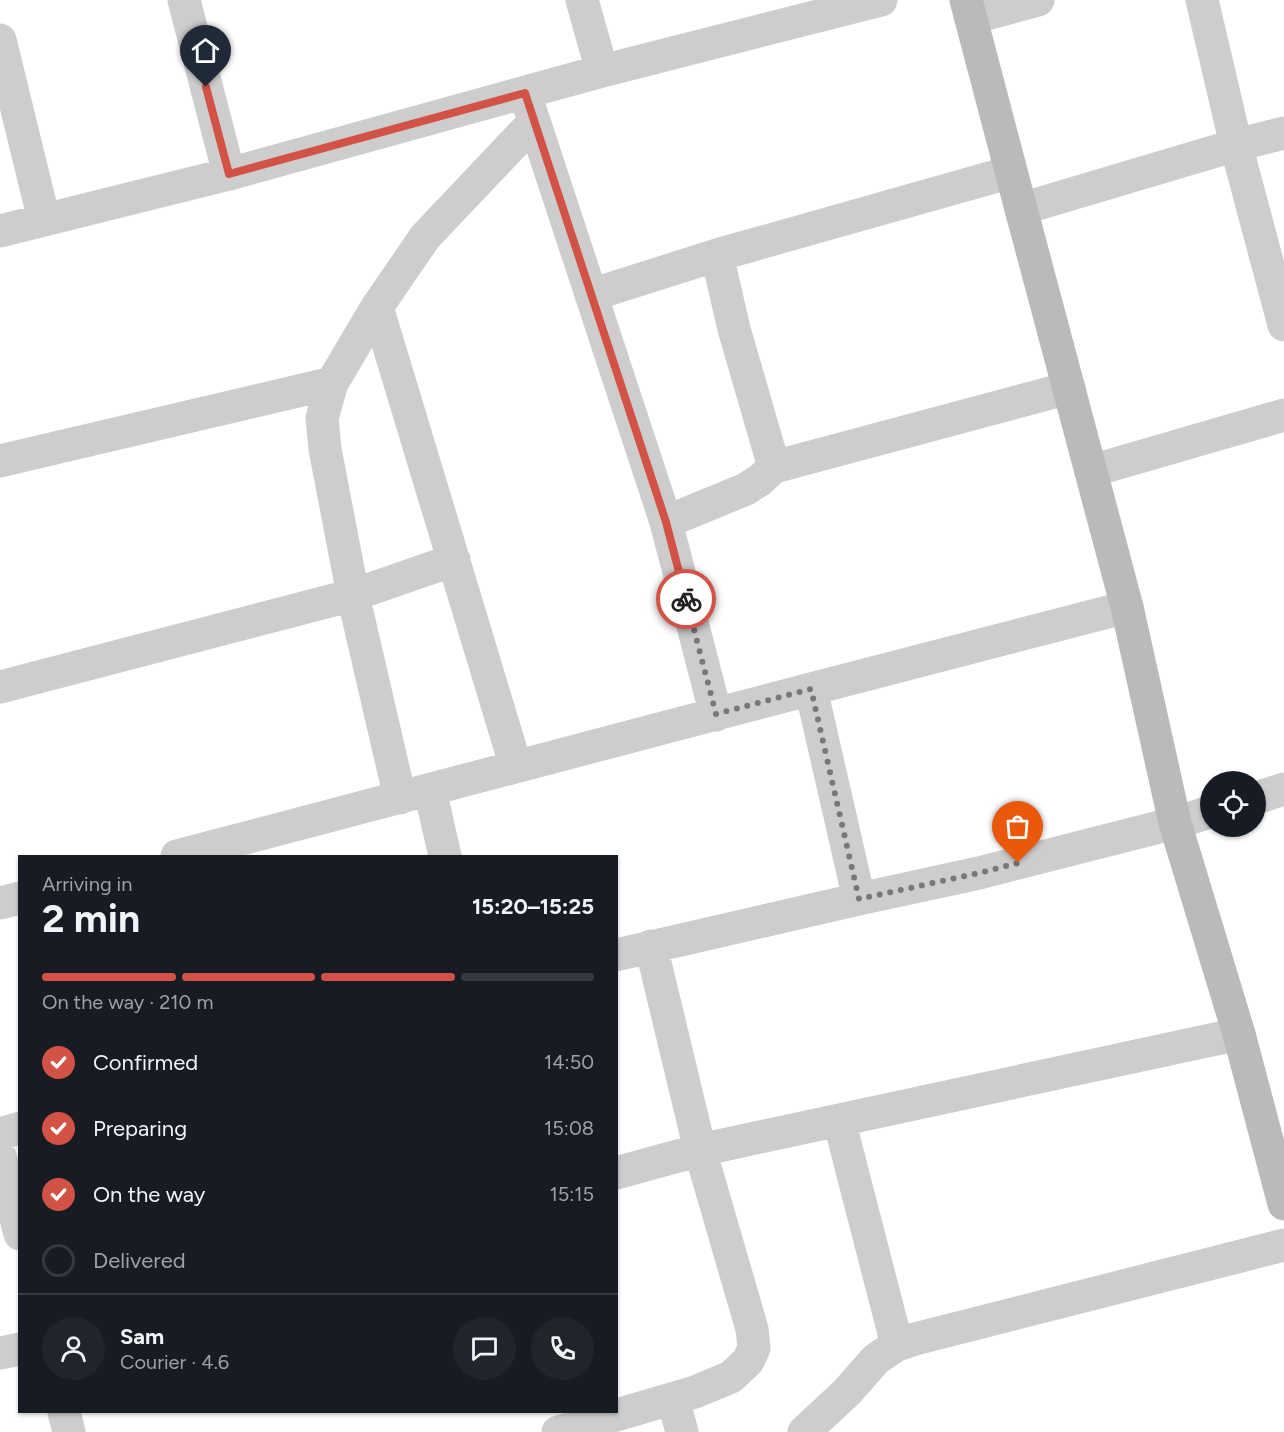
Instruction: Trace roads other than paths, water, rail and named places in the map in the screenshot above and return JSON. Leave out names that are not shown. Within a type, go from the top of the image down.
[{"type":"main road","points":[[969,9],[1128,607],[1175,823],[1239,1034],[1283,1195]]},
{"type":"street","points":[[183,0],[229,174]]},
{"type":"street","points":[[582,0],[602,71]]},
{"type":"street","points":[[0,231],[229,174],[529,108],[602,71],[881,0]]},
{"type":"street","points":[[969,9],[1038,0]]},
{"type":"street","points":[[1202,0],[1236,145],[1284,325]]},
{"type":"street","points":[[0,40],[44,220]]},
{"type":"street","points":[[529,108],[666,522],[716,714]]},
{"type":"street","points":[[445,855],[415,794],[353,595],[325,449],[322,418],[332,383],[377,307],[425,237],[529,108]]},
{"type":"street","points":[[1021,209],[1284,133]]},
{"type":"street","points":[[591,295],[717,255],[1011,172]]},
{"type":"street","points":[[717,255],[734,329],[774,467]]},
{"type":"street","points":[[377,307],[516,767]]},
{"type":"street","points":[[0,461],[332,383]]},
{"type":"street","points":[[666,522],[746,489],[774,467],[1069,388]]},
{"type":"street","points":[[1091,471],[1284,415]]},
{"type":"street","points":[[0,687],[353,595],[454,560]]},
{"type":"street","points":[[181,855],[1128,607]]},
{"type":"street","points":[[811,689],[859,899]]},
{"type":"street","points":[[1266,795],[1284,789]]},
{"type":"street","points":[[618,954],[979,873],[1200,815]]},
{"type":"street","points":[[0,903],[18,898]]},
{"type":"street","points":[[618,1411],[673,1399],[731,1377],[748,1361],[754,1348],[752,1329],[700,1150],[651,946]]},
{"type":"street","points":[[618,1172],[700,1150],[1239,1034]]},
{"type":"street","points":[[839,1120],[897,1345]]},
{"type":"street","points":[[0,1134],[18,1129]]},
{"type":"street","points":[[0,1156],[18,1226]]},
{"type":"street","points":[[804,1432],[847,1392],[876,1359],[897,1345],[1284,1245]]},
{"type":"street","points":[[0,1353],[18,1349]]},
{"type":"street","points":[[673,1399],[682,1432]]},
{"type":"street","points":[[64,1413],[69,1432]]},
{"type":"street","points":[[558,1432],[612,1413]]}]
